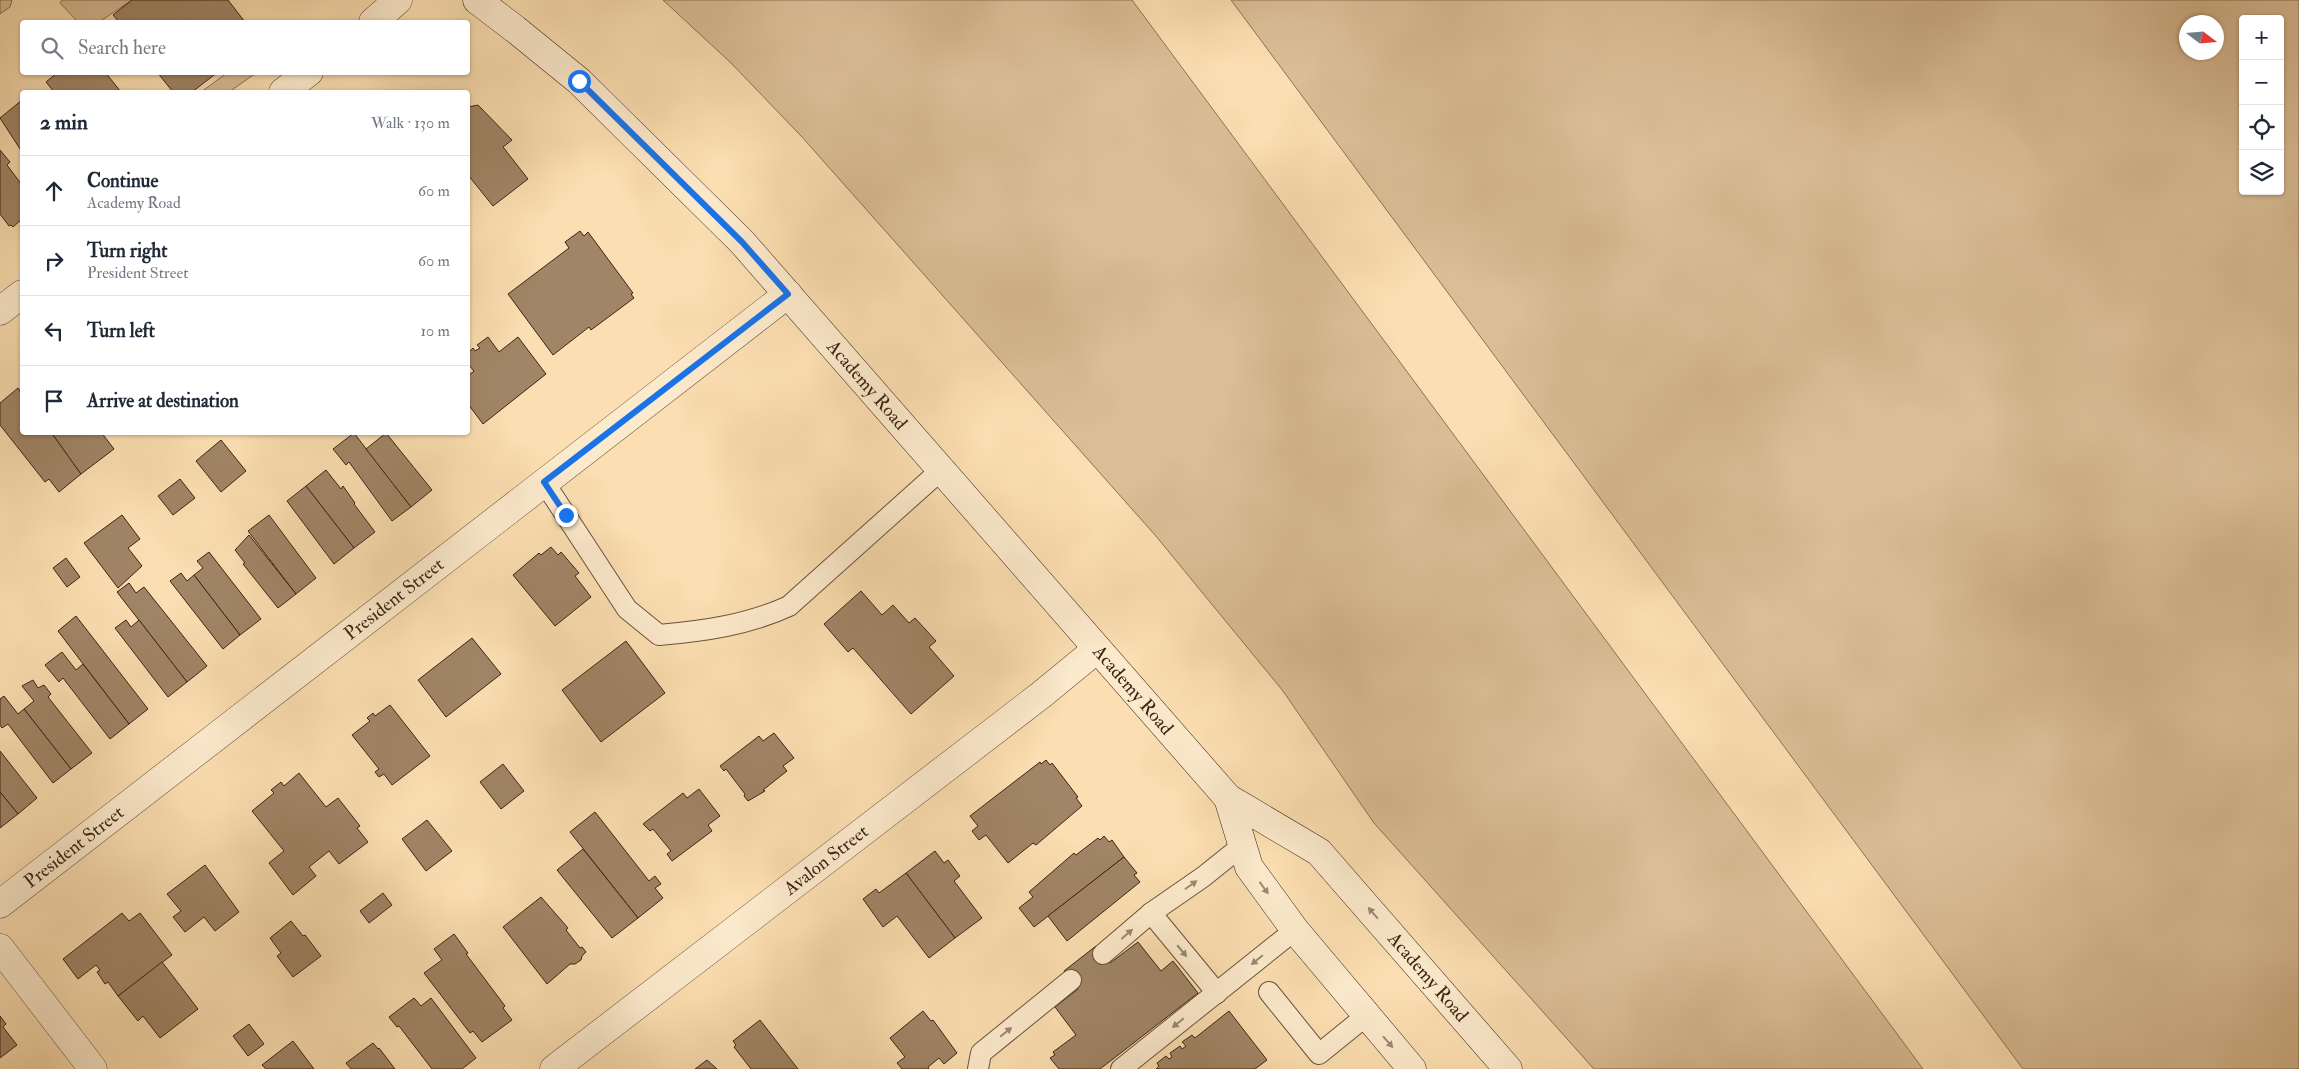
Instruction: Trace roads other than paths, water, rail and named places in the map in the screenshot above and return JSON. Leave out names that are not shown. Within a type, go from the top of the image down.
[{"type":"street","points":[[375,20],[398,0]]},
{"type":"street","name":"Academy Road","points":[[477,0],[579,81],[735,235],[1228,798],[1319,852],[1508,1069]]},
{"type":"street","points":[[286,90],[305,75]]},
{"type":"street","name":"President Street","points":[[0,904],[788,294]]},
{"type":"street","points":[[0,311],[20,296]]},
{"type":"street","name":"Avalon Street","points":[[554,1069],[1034,701],[1097,649]]},
{"type":"street","name":"Academy Road","points":[[1228,798],[1249,867],[1295,930],[1412,1069]]},
{"type":"street","points":[[0,948],[93,1069]]},
{"type":"lane","points":[[544,482],[627,609],[659,635],[705,631],[767,616],[789,606],[941,470]]},
{"type":"lane","points":[[1103,954],[1151,913],[1204,876],[1242,845]]},
{"type":"lane","points":[[1151,913],[1216,992]]},
{"type":"lane","points":[[1121,1069],[1295,930]]},
{"type":"lane","points":[[978,1069],[981,1053],[1071,980]]},
{"type":"lane","points":[[1269,992],[1319,1054],[1366,1016]]}]
